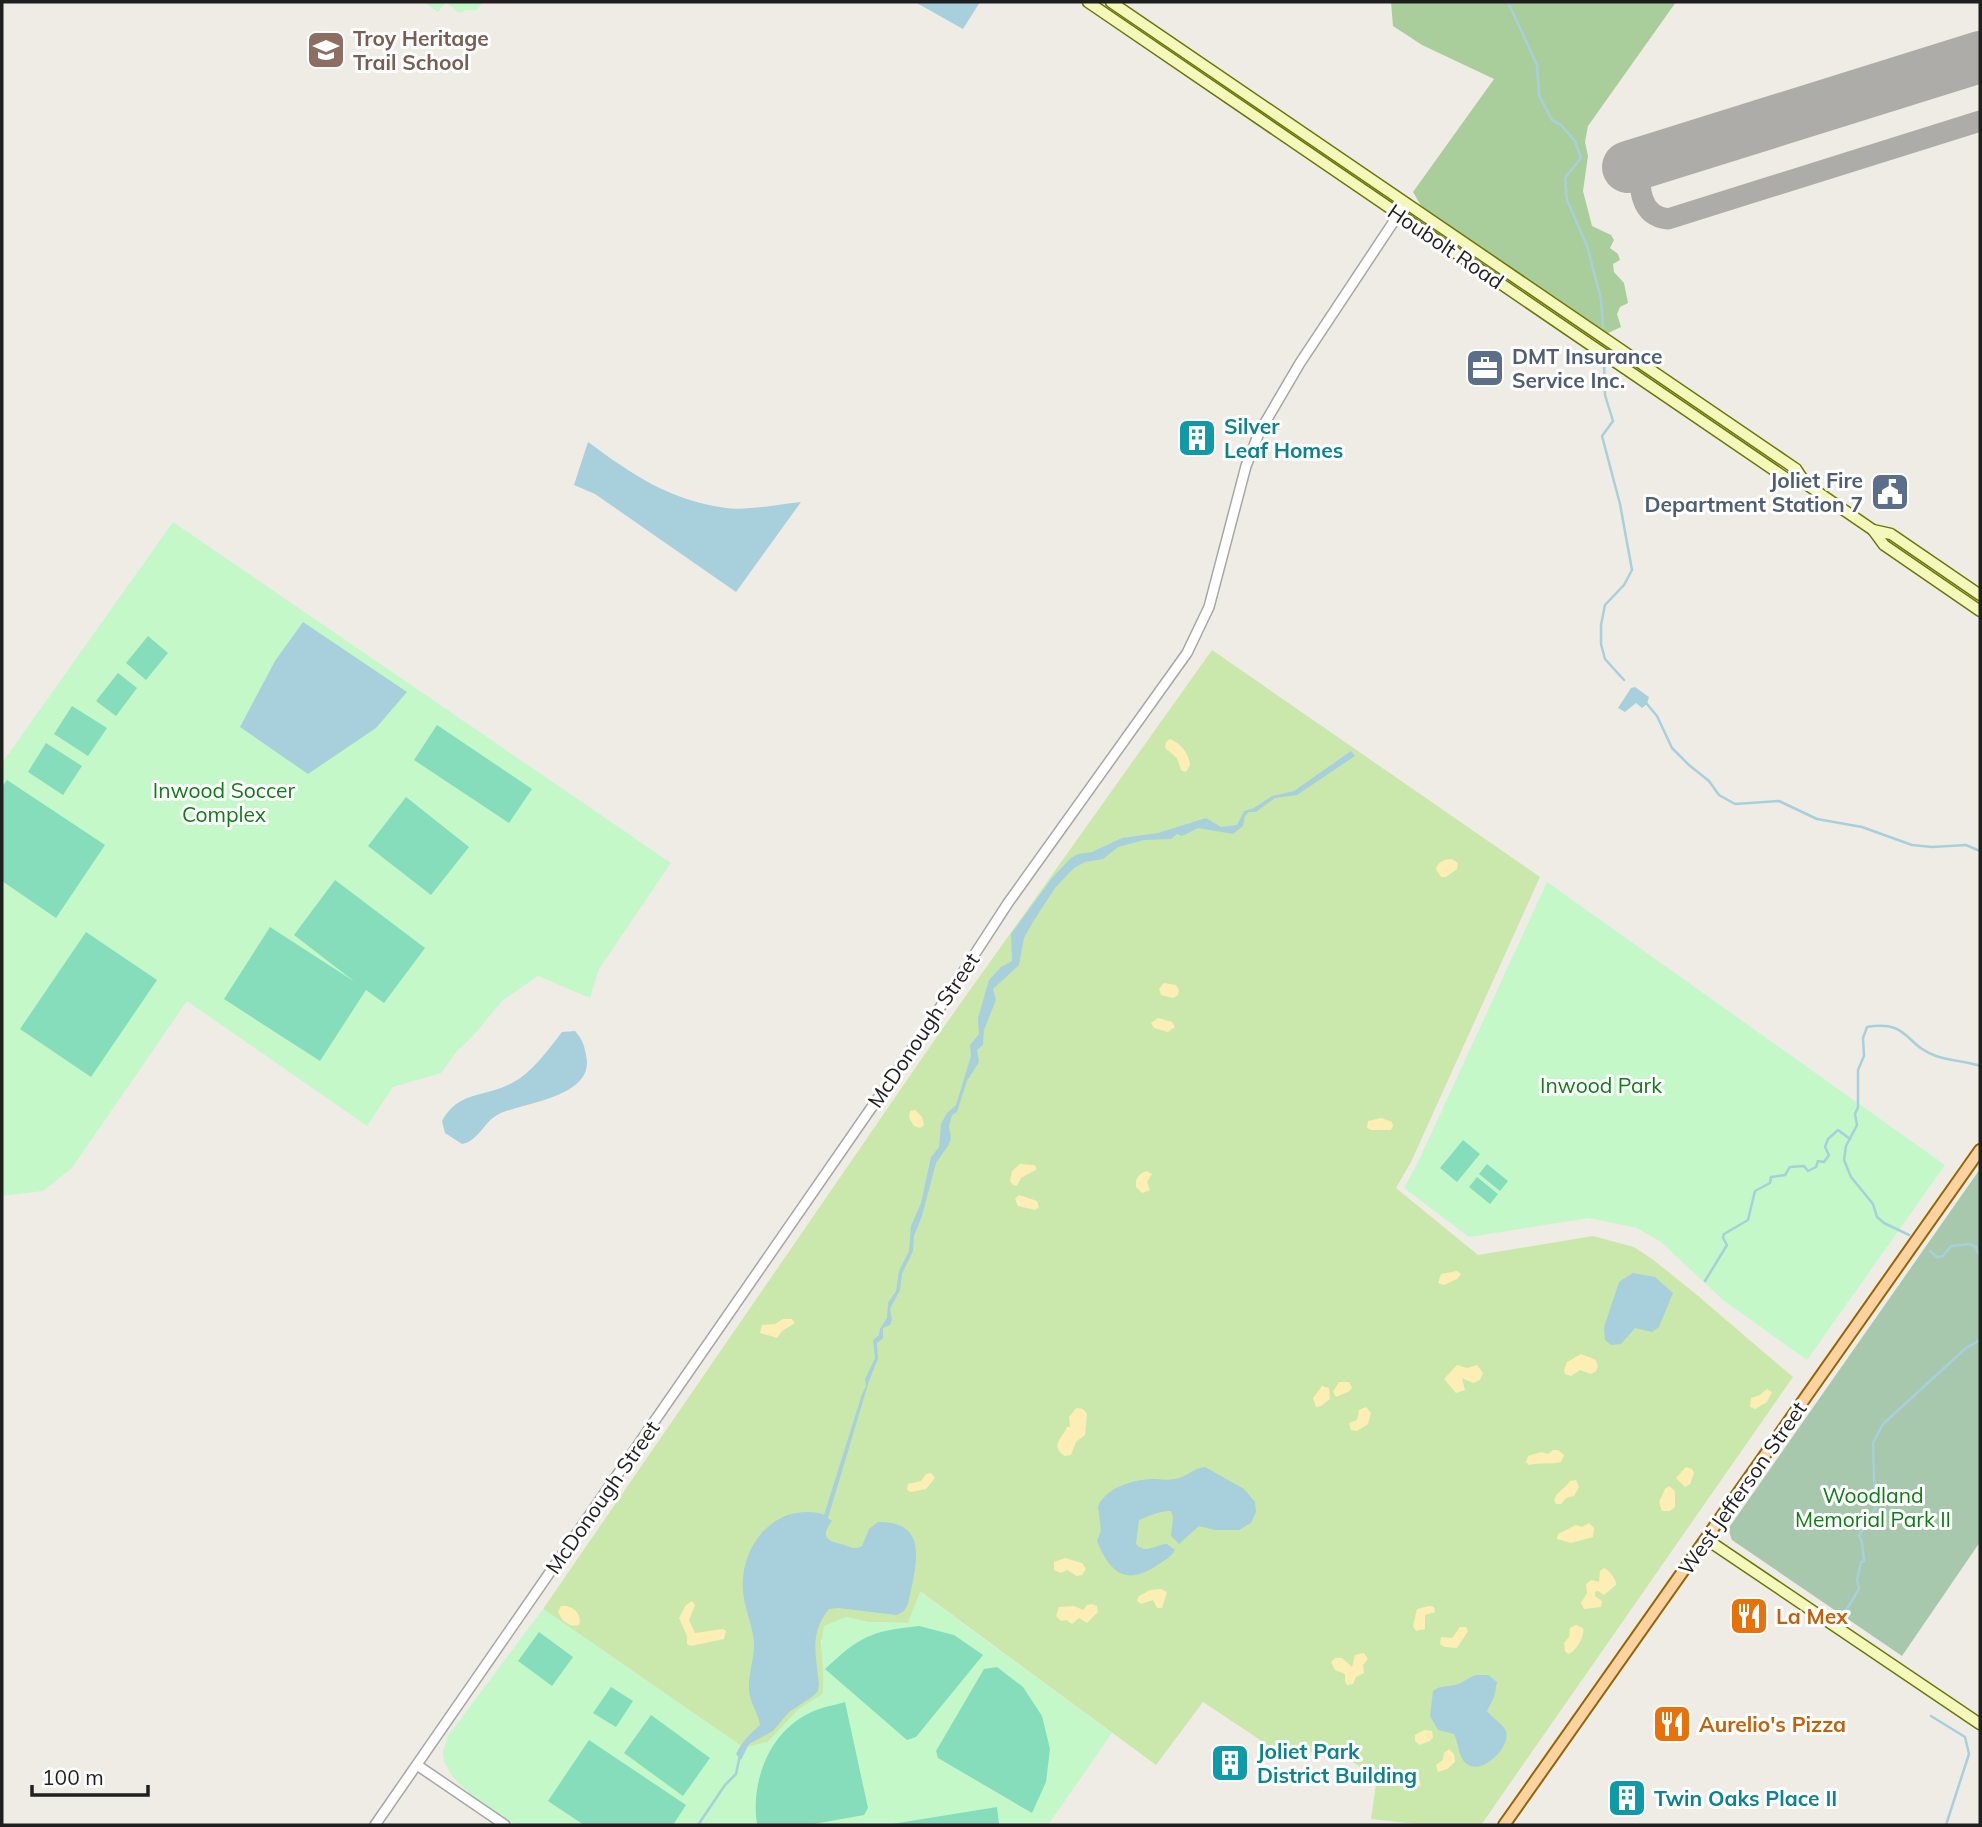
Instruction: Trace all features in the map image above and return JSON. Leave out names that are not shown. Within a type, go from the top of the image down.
[{"type":"main road","name":"Houbolt Road","points":[[1088,2],[1787,479],[1806,484],[1873,530],[1884,545],[1980,611]]},
{"type":"main road","name":"Houbolt Road","points":[[1111,2],[1796,469],[1806,484]]},
{"type":"main road","name":"Houbolt Road","points":[[1873,530],[1891,534],[1980,595]]},
{"type":"main road","name":"West Jefferson Street","points":[[1504,1825],[1980,1150]]},
{"type":"main road","points":[[1706,1539],[1980,1724]]},
{"type":"street","name":"McDonough Street","points":[[375,1825],[922,1034],[1008,903],[1187,653],[1209,607],[1246,466],[1259,433],[1300,363],[1406,203]]},
{"type":"street","points":[[417,1765],[505,1825]]},
{"type":"green space","points":[[424,2],[446,2],[438,12]]},
{"type":"green space","points":[[446,2],[483,2],[477,10],[459,13]]},
{"type":"green space","points":[[1391,2],[1676,2],[1588,126],[1585,142],[1588,156],[1583,191],[1592,226],[1611,235],[1614,240],[1610,248],[1618,254],[1620,260],[1613,264],[1614,272],[1624,283],[1628,303],[1620,307],[1617,314],[1621,327],[1606,334],[1424,211],[1413,192],[1494,79],[1422,45],[1393,26]]},
{"type":"green space","name":"Inwood Soccer Complex","points":[[173,522],[671,863],[599,969],[590,998],[538,976],[502,1001],[441,1073],[393,1087],[367,1126],[187,1001],[72,1168],[43,1191],[2,1196],[2,763]]},
{"type":"green space","points":[[148,636],[168,653],[146,680],[126,663]]},
{"type":"green space","points":[[1212,650],[1540,877],[1411,1162],[1396,1188],[1478,1255],[1593,1236],[1634,1247],[1691,1290],[1793,1377],[1481,1825],[1427,1825],[1371,1819],[1377,1778],[1334,1750],[1283,1755],[1203,1702],[1156,1765],[921,1592],[908,1623],[867,1622],[846,1617],[821,1640],[823,1694],[798,1710],[768,1742],[744,1748],[543,1609],[938,1035]]},
{"type":"green space","points":[[118,673],[137,688],[116,716],[96,701]]},
{"type":"green space","points":[[72,706],[107,728],[88,756],[54,734]]},
{"type":"green space","points":[[437,725],[532,789],[509,823],[414,760]]},
{"type":"green space","points":[[46,743],[82,766],[63,795],[28,772]]},
{"type":"green space","points":[[7,780],[105,845],[56,918],[2,881],[2,787]]},
{"type":"green space","points":[[406,797],[469,847],[431,895],[368,846]]},
{"type":"green space","points":[[335,880],[425,948],[384,1003],[366,990],[320,1061],[224,999],[270,927],[355,982],[294,935]]},
{"type":"green space","name":"Inwood Park","points":[[1547,882],[1945,1165],[1807,1360],[1723,1300],[1661,1242],[1637,1228],[1589,1218],[1469,1237],[1404,1188]]},
{"type":"green space","points":[[86,932],[157,980],[91,1077],[20,1029]]},
{"type":"green space","points":[[1463,1140],[1480,1154],[1457,1182],[1440,1168]]},
{"type":"green space","points":[[1487,1164],[1508,1181],[1500,1191],[1479,1174]]},
{"type":"green space","name":"Woodland Memorial Park II","points":[[1980,1169],[1980,1542],[1902,1656],[1732,1540],[1728,1529]]},
{"type":"green space","points":[[1477,1177],[1498,1194],[1490,1204],[1469,1187]]},
{"type":"green space","points":[[920,1592],[1112,1733],[1048,1825],[516,1825],[471,1794],[451,1774],[445,1763],[443,1752],[448,1736],[543,1609],[744,1748],[768,1742],[798,1710],[823,1694],[824,1626],[846,1617],[867,1622],[908,1623]]},
{"type":"green space","points":[[919,1626],[954,1635],[983,1655],[916,1737],[907,1740],[825,1669],[867,1637],[889,1630]]},
{"type":"green space","points":[[539,1632],[573,1657],[552,1686],[518,1661]]},
{"type":"green space","points":[[997,1667],[1023,1687],[1042,1716],[1050,1749],[1046,1782],[1032,1813],[938,1758],[936,1751],[984,1669]]},
{"type":"green space","points":[[611,1687],[633,1701],[616,1727],[593,1713]]},
{"type":"green space","points":[[845,1702],[868,1808],[864,1815],[808,1825],[757,1825],[757,1790],[767,1756],[776,1741],[802,1717]]},
{"type":"green space","points":[[651,1715],[710,1758],[683,1796],[624,1753]]},
{"type":"green space","points":[[589,1740],[686,1805],[673,1825],[584,1825],[548,1801]]},
{"type":"green space","points":[[997,1807],[999,1825],[891,1825],[892,1824]]},
{"type":"sand","points":[[1170,739],[1181,746],[1188,757],[1190,765],[1186,772],[1181,770],[1177,758],[1165,748]]},
{"type":"sand","points":[[1452,859],[1458,863],[1457,869],[1446,877],[1441,877],[1436,869],[1438,864]]},
{"type":"sand","points":[[1164,983],[1176,985],[1178,995],[1173,998],[1161,995],[1159,989]]},
{"type":"sand","points":[[1158,1018],[1172,1022],[1175,1027],[1168,1032],[1154,1028],[1151,1023]]},
{"type":"sand","points":[[915,1110],[922,1117],[924,1125],[920,1128],[914,1126],[909,1118],[910,1111]]},
{"type":"sand","points":[[1381,1118],[1392,1122],[1391,1130],[1367,1128],[1368,1121]]},
{"type":"sand","points":[[1020,1164],[1034,1165],[1037,1169],[1021,1178],[1017,1186],[1010,1181],[1012,1171]]},
{"type":"sand","points":[[1147,1171],[1152,1174],[1147,1182],[1150,1190],[1142,1193],[1136,1187],[1136,1181]]},
{"type":"sand","points":[[1019,1195],[1037,1201],[1039,1207],[1035,1210],[1018,1206],[1015,1199]]},
{"type":"sand","points":[[1457,1271],[1461,1274],[1457,1279],[1444,1285],[1438,1283],[1441,1274]]},
{"type":"sand","points":[[783,1319],[792,1319],[795,1323],[782,1331],[777,1338],[760,1333],[762,1325],[775,1324]]},
{"type":"sand","points":[[1581,1354],[1596,1360],[1596,1371],[1591,1374],[1580,1370],[1571,1376],[1565,1374],[1567,1362]]},
{"type":"sand","points":[[1457,1365],[1467,1368],[1477,1365],[1483,1373],[1480,1380],[1473,1383],[1462,1378],[1465,1390],[1456,1393],[1444,1379]]},
{"type":"sand","points":[[1339,1382],[1349,1382],[1352,1388],[1336,1397],[1333,1392]]},
{"type":"sand","points":[[1322,1386],[1329,1388],[1330,1399],[1316,1407],[1313,1398]]},
{"type":"sand","points":[[1767,1389],[1772,1392],[1767,1402],[1755,1409],[1750,1407],[1751,1398]]},
{"type":"sand","points":[[1366,1407],[1371,1413],[1368,1424],[1357,1431],[1351,1430],[1349,1423],[1357,1420],[1359,1410]]},
{"type":"sand","points":[[1076,1408],[1083,1409],[1087,1414],[1085,1435],[1076,1442],[1071,1455],[1065,1456],[1058,1449],[1058,1442],[1067,1427],[1070,1427],[1069,1417]]},
{"type":"sand","points":[[1553,1450],[1564,1455],[1561,1462],[1529,1465],[1526,1462],[1528,1456],[1541,1452],[1548,1454]]},
{"type":"sand","points":[[1686,1467],[1694,1473],[1690,1484],[1685,1487],[1676,1478]]},
{"type":"sand","points":[[931,1473],[935,1478],[926,1489],[911,1492],[907,1490],[908,1484],[921,1481],[926,1474]]},
{"type":"sand","points":[[1576,1480],[1579,1487],[1574,1496],[1556,1504],[1554,1500],[1557,1494],[1570,1481]]},
{"type":"sand","points":[[1669,1486],[1675,1491],[1675,1507],[1670,1511],[1662,1511],[1659,1502]]},
{"type":"sand","points":[[1589,1523],[1594,1528],[1593,1537],[1571,1543],[1557,1539],[1558,1534],[1576,1525],[1582,1527]]},
{"type":"sand","points":[[1065,1558],[1082,1563],[1086,1569],[1082,1575],[1077,1576],[1067,1570],[1061,1573],[1054,1570],[1054,1562]]},
{"type":"sand","points":[[1604,1568],[1612,1575],[1616,1585],[1604,1595],[1595,1592],[1595,1596],[1602,1601],[1601,1607],[1584,1609],[1581,1603],[1587,1593],[1586,1584],[1591,1580],[1599,1582],[1600,1571]]},
{"type":"sand","points":[[1161,1589],[1167,1592],[1162,1608],[1157,1608],[1153,1600],[1141,1604],[1137,1601],[1139,1596],[1150,1590]]},
{"type":"sand","points":[[692,1601],[695,1605],[689,1620],[695,1633],[723,1629],[726,1631],[724,1639],[691,1646],[687,1644],[687,1636],[679,1618],[686,1605]]},
{"type":"sand","points":[[1092,1604],[1097,1606],[1098,1612],[1087,1623],[1079,1618],[1072,1624],[1066,1620],[1061,1621],[1056,1616],[1059,1607],[1074,1606],[1083,1610]]},
{"type":"sand","points":[[561,1606],[575,1611],[579,1617],[579,1625],[569,1625],[564,1621],[558,1612]]},
{"type":"sand","points":[[1434,1607],[1435,1612],[1425,1615],[1425,1629],[1416,1631],[1413,1626],[1417,1609]]},
{"type":"sand","points":[[1576,1625],[1583,1628],[1583,1635],[1577,1647],[1568,1654],[1564,1643],[1569,1637],[1570,1628]]},
{"type":"sand","points":[[1460,1627],[1466,1627],[1468,1631],[1457,1648],[1440,1644],[1441,1637],[1452,1638]]},
{"type":"sand","points":[[1364,1653],[1368,1659],[1363,1665],[1364,1673],[1356,1677],[1353,1684],[1347,1685],[1345,1674],[1335,1670],[1331,1662],[1335,1658],[1342,1658],[1352,1667],[1355,1655]]},
{"type":"sand","points":[[1424,1730],[1432,1731],[1433,1737],[1419,1745],[1415,1741],[1415,1735]]},
{"type":"sand","points":[[1449,1749],[1454,1754],[1455,1762],[1438,1772],[1436,1765],[1443,1760],[1444,1753]]},
{"type":"sand","points":[[1405,1770],[1419,1779],[1421,1785],[1415,1788],[1405,1785],[1399,1775]]},
{"type":"water","points":[[915,2],[980,2],[963,29]]},
{"type":"water","points":[[588,442],[636,475],[687,499],[734,509],[801,502],[736,592],[595,494],[574,485]]},
{"type":"water","points":[[303,622],[407,692],[376,728],[308,774],[240,727],[275,661]]},
{"type":"water","points":[[1635,687],[1649,697],[1647,704],[1642,708],[1636,703],[1625,712],[1618,708],[1631,688]]},
{"type":"water","points":[[1351,751],[1355,756],[1297,795],[1275,798],[1256,812],[1249,812],[1245,816],[1243,826],[1233,834],[1198,828],[1182,836],[1177,834],[1171,839],[1144,840],[1118,847],[1103,859],[1085,862],[1074,868],[1055,888],[1033,922],[1024,938],[1019,965],[993,989],[996,1000],[984,1030],[983,1045],[977,1050],[979,1062],[967,1081],[957,1112],[952,1115],[948,1146],[936,1163],[914,1236],[913,1251],[902,1274],[900,1290],[890,1309],[892,1320],[890,1325],[883,1328],[883,1338],[877,1343],[878,1359],[828,1518],[832,1521],[826,1537],[854,1548],[862,1546],[869,1529],[878,1522],[895,1524],[906,1529],[913,1538],[916,1550],[908,1604],[904,1611],[897,1615],[829,1609],[816,1636],[818,1691],[789,1712],[773,1731],[749,1744],[741,1760],[736,1754],[738,1749],[760,1725],[749,1694],[754,1642],[743,1587],[746,1563],[756,1541],[772,1523],[798,1513],[815,1512],[824,1515],[866,1386],[865,1379],[875,1358],[873,1340],[879,1335],[887,1318],[888,1303],[896,1291],[899,1271],[909,1251],[911,1226],[921,1203],[931,1157],[939,1147],[941,1124],[947,1113],[956,1105],[971,1056],[970,1045],[979,1034],[978,1018],[989,980],[1001,967],[1012,961],[1011,934],[1052,878],[1078,854],[1092,852],[1122,838],[1158,833],[1206,818],[1221,827],[1237,825],[1244,811],[1272,796],[1294,791]]},
{"type":"water","points":[[575,1031],[584,1048],[586,1069],[580,1080],[569,1089],[556,1096],[499,1114],[468,1142],[462,1144],[445,1133],[442,1121],[456,1104],[512,1083],[527,1073],[562,1032]]},
{"type":"water","points":[[1633,1273],[1655,1277],[1673,1293],[1659,1327],[1652,1332],[1635,1328],[1621,1344],[1611,1345],[1605,1340],[1604,1327],[1619,1282]]},
{"type":"water","points":[[1205,1467],[1244,1489],[1255,1502],[1256,1512],[1251,1523],[1239,1530],[1215,1530],[1199,1526],[1179,1544],[1171,1536],[1171,1511],[1163,1511],[1139,1520],[1136,1544],[1147,1549],[1167,1544],[1175,1550],[1159,1564],[1137,1575],[1120,1573],[1114,1568],[1097,1541],[1101,1530],[1098,1506],[1107,1494],[1128,1483],[1176,1479]]},
{"type":"water","points":[[1476,1675],[1488,1675],[1497,1682],[1487,1711],[1505,1728],[1507,1737],[1495,1757],[1488,1763],[1474,1767],[1462,1758],[1454,1734],[1438,1730],[1430,1716],[1433,1691],[1458,1684]]},
{"type":"waterway","points":[[1508,2],[1537,65],[1539,95],[1552,120],[1561,125],[1575,141],[1581,158],[1565,178],[1567,200],[1587,246],[1601,299],[1603,328]]},
{"type":"waterway","points":[[1604,362],[1605,395],[1613,421],[1602,436],[1620,504],[1632,570],[1624,585],[1605,605],[1601,644],[1605,659],[1624,680]]},
{"type":"waterway","points":[[1647,704],[1657,716],[1672,748],[1709,781],[1719,795],[1735,804],[1779,801],[1817,819],[1862,827],[1912,845],[1966,845],[1980,851]]},
{"type":"waterway","points":[[1909,1235],[1877,1217],[1873,1204],[1851,1177],[1844,1160],[1846,1146],[1857,1125],[1855,1114],[1858,1107],[1858,1070],[1864,1056],[1863,1038],[1867,1027],[1891,1027],[1936,1056],[1980,1066]]},
{"type":"waterway","points":[[1705,1281],[1727,1245],[1724,1234],[1748,1220],[1755,1191],[1770,1183],[1771,1177],[1785,1175],[1790,1167],[1804,1166],[1808,1171],[1816,1167],[1818,1161],[1824,1162],[1829,1155],[1825,1147],[1828,1139],[1838,1130],[1850,1139]]},
{"type":"waterway","points":[[1930,1251],[1937,1257],[1943,1256],[1951,1246],[1969,1244],[1976,1247],[1980,1258]]},
{"type":"waterway","points":[[1839,1622],[1859,1589],[1857,1580],[1861,1562],[1864,1561],[1859,1536],[1875,1509],[1873,1443],[1883,1424],[1966,1348],[1980,1340]]},
{"type":"waterway","points":[[1931,1716],[1965,1737],[1969,1754],[1946,1825]]},
{"type":"waterway","points":[[698,1825],[725,1785],[736,1774],[740,1755]]},
{"type":"taxiway","points":[[1640,164],[1641,190],[1646,206],[1658,217],[1668,219],[1980,121]]},
{"type":"runway","points":[[1628,167],[1980,57]]},
{"type":"place","name":"Troy Heritage Trail School","points":[[326,50]]},
{"type":"place","name":"DMT Insurance Service Inc.","points":[[1485,368]]},
{"type":"place","name":"Silver Leaf Homes","points":[[1197,438]]},
{"type":"place","name":"Joliet Fire Department Station 7","points":[[1890,492]]},
{"type":"place","name":"La Mex","points":[[1749,1616]]},
{"type":"place","name":"Aurelio's Pizza","points":[[1672,1724]]},
{"type":"place","name":"Joliet Park District Building","points":[[1230,1763]]},
{"type":"place","name":"Twin Oaks Place II","points":[[1627,1798]]}]
